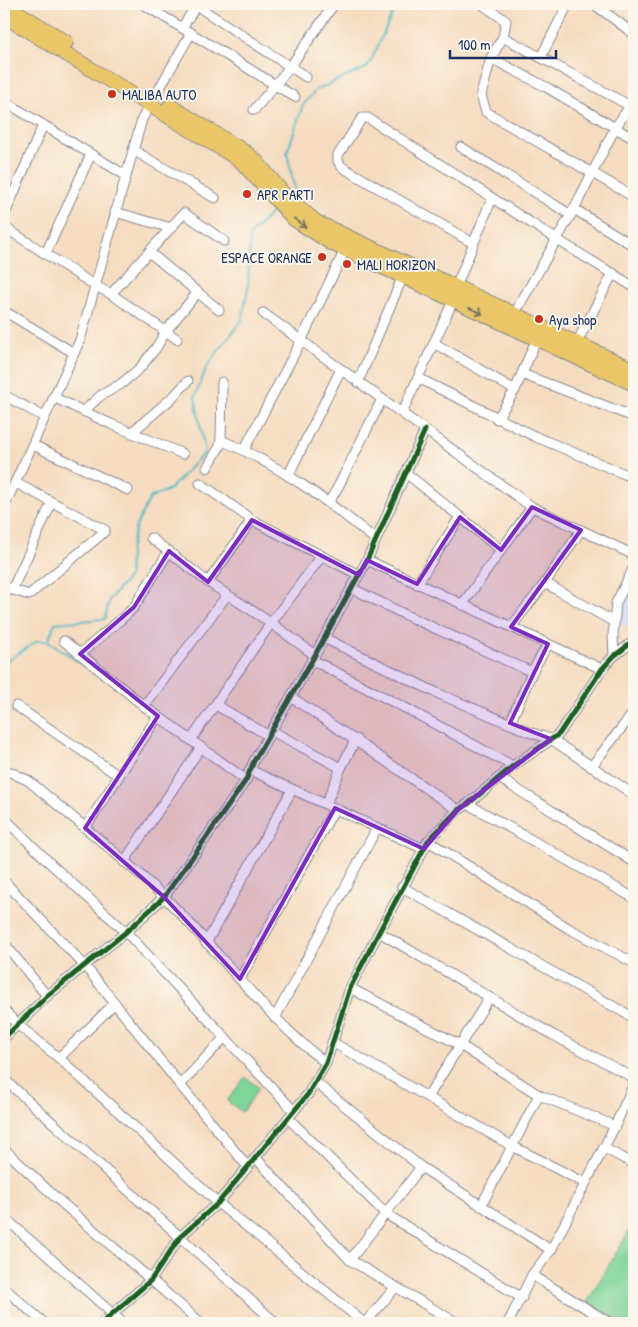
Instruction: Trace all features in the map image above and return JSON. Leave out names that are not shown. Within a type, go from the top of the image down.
[{"type":"main road","points":[[11,9],[152,100],[240,160],[294,219],[331,243],[453,301],[511,320],[633,366]]},
{"type":"main road","points":[[152,100],[245,152],[256,161],[286,197],[316,222],[456,287],[537,338],[634,384]]},
{"type":"street","points":[[143,4],[295,97]]},
{"type":"street","points":[[182,28],[196,4],[306,77]]},
{"type":"street","points":[[254,110],[290,67],[334,4]]},
{"type":"street","points":[[482,4],[506,21],[503,37],[491,58],[481,95],[486,112],[634,198]]},
{"type":"street","points":[[541,57],[568,4]]},
{"type":"street","points":[[594,4],[634,34]]},
{"type":"street","points":[[4,506],[80,340],[114,212],[142,119],[191,33]]},
{"type":"street","points":[[503,37],[633,104],[615,128],[572,212],[511,320]]},
{"type":"street","points":[[491,58],[546,87],[634,139]]},
{"type":"street","points":[[4,102],[125,174]]},
{"type":"street","points":[[473,243],[342,167],[338,161],[338,155],[362,118],[368,118],[556,239],[634,286]]},
{"type":"street","points":[[4,216],[43,125]]},
{"type":"street","points":[[461,147],[634,246]]},
{"type":"street","points":[[132,150],[215,198]]},
{"type":"street","points":[[46,252],[91,154]]},
{"type":"street","points":[[456,287],[492,198]]},
{"type":"street","points":[[114,212],[171,228]]},
{"type":"street","points":[[112,294],[184,213],[224,241]]},
{"type":"street","points":[[4,227],[46,252],[94,285],[112,294],[176,340]]},
{"type":"street","points":[[244,450],[301,341],[344,250]]},
{"type":"street","points":[[149,252],[219,310]]},
{"type":"street","points":[[576,344],[613,273]]},
{"type":"street","points":[[358,382],[403,276]]},
{"type":"street","points":[[84,411],[100,396],[121,384],[140,368],[156,348],[166,331],[198,292]]},
{"type":"street","points":[[402,413],[453,301]]},
{"type":"street","points":[[4,310],[74,353]]},
{"type":"street","points":[[263,313],[532,507],[634,555]]},
{"type":"street","points":[[498,419],[522,374],[537,338]]},
{"type":"street","points":[[434,343],[514,390]]},
{"type":"street","points":[[288,476],[341,369]]},
{"type":"street","points":[[522,374],[634,417]]},
{"type":"street","points":[[418,378],[534,436],[634,478]]},
{"type":"street","points":[[131,433],[173,397],[188,381]]},
{"type":"street","points":[[207,468],[220,446],[222,382]]},
{"type":"street","points":[[4,395],[44,417]]},
{"type":"street","points":[[53,397],[131,433],[183,454]]},
{"type":"street","points":[[329,502],[382,399]]},
{"type":"street","points":[[4,1038],[47,996],[126,932],[164,897],[246,780],[367,560],[425,430]]},
{"type":"street","points":[[221,440],[244,450],[329,502],[376,540]]},
{"type":"street","points":[[33,445],[128,490]]},
{"type":"street","points":[[406,473],[501,550]]},
{"type":"street","points":[[406,473],[501,550]]},
{"type":"street","points":[[16,483],[104,528],[104,532],[30,595],[8,589],[52,502]]},
{"type":"street","points":[[200,483],[252,520],[359,575]]},
{"type":"street","points":[[462,605],[532,507]]},
{"type":"street","points":[[418,584],[460,517]]},
{"type":"street","points":[[208,582],[252,520]]},
{"type":"street","points":[[511,627],[545,583],[581,530]]},
{"type":"street","points":[[151,538],[208,582],[271,623],[314,658],[513,766]]},
{"type":"street","points":[[80,654],[134,607],[168,551]]},
{"type":"street","points":[[191,740],[271,623],[321,557]]},
{"type":"street","points":[[367,560],[602,669]]},
{"type":"street","points":[[614,656],[616,603],[634,567]]},
{"type":"street","points":[[545,583],[614,622]]},
{"type":"street","points":[[351,588],[412,618],[532,672]]},
{"type":"street","points":[[144,706],[227,595]]},
{"type":"street","points":[[324,638],[438,694],[551,739],[634,795]]},
{"type":"street","points":[[64,641],[144,706],[246,780]]},
{"type":"street","points":[[102,1323],[151,1280],[180,1238],[218,1203],[308,1094],[326,1062],[350,988],[378,932],[426,845],[458,810],[468,804],[513,766],[559,734],[602,669],[614,656],[634,641]]},
{"type":"street","points":[[510,723],[532,672],[548,644]]},
{"type":"street","points":[[291,697],[356,739],[458,810]]},
{"type":"street","points":[[216,705],[341,768]]},
{"type":"street","points":[[16,706],[119,776]]},
{"type":"street","points":[[591,767],[634,712]]},
{"type":"street","points":[[85,828],[158,716]]},
{"type":"street","points":[[326,804],[356,739]]},
{"type":"street","points":[[124,862],[201,747]]},
{"type":"street","points":[[250,770],[376,828],[426,845],[568,928],[634,963]]},
{"type":"street","points":[[4,773],[12,772],[29,781],[164,897],[276,1018],[308,1049],[326,1062]]},
{"type":"street","points":[[499,778],[634,862]]},
{"type":"street","points":[[206,942],[292,790]]},
{"type":"street","points":[[468,804],[634,898]]},
{"type":"street","points":[[240,979],[335,808]]},
{"type":"street","points":[[4,818],[52,865],[126,932],[225,1037],[291,1114],[386,1214],[522,1298]]},
{"type":"street","points":[[276,1018],[376,828]]},
{"type":"street","points":[[4,881],[85,966],[180,1085],[248,1166]]},
{"type":"street","points":[[402,888],[634,1018]]},
{"type":"street","points":[[378,932],[553,1035],[634,1078]]},
{"type":"street","points":[[4,943],[47,996]]},
{"type":"street","points":[[350,988],[460,1046],[539,1095],[615,1126]]},
{"type":"street","points":[[428,1097],[489,998]]},
{"type":"street","points":[[59,1058],[115,1003]]},
{"type":"street","points":[[4,1010],[218,1203],[365,1323],[396,1288]]},
{"type":"street","points":[[180,1085],[225,1037]]},
{"type":"street","points":[[332,1042],[512,1146],[585,1183]]},
{"type":"street","points":[[4,1079],[276,1323]]},
{"type":"street","points":[[315,1082],[421,1166],[551,1250]]},
{"type":"street","points":[[508,1323],[532,1275],[551,1250],[615,1126],[634,1084]]},
{"type":"street","points":[[481,1206],[539,1095]]},
{"type":"street","points":[[604,1148],[634,1164]]},
{"type":"street","points":[[4,1149],[201,1323]]},
{"type":"street","points":[[256,1158],[350,1260],[457,1323]]},
{"type":"street","points":[[350,1260],[421,1166]]},
{"type":"street","points":[[4,1217],[123,1323]]},
{"type":"street","points":[[532,1275],[610,1323]]},
{"type":"street","points":[[4,1288],[44,1323]]},
{"type":"highlighted area","points":[[532,507],[581,530],[511,627],[548,644],[510,723],[551,739],[458,810],[424,849],[335,808],[240,979],[164,897],[85,828],[158,716],[80,654],[134,607],[169,551],[208,582],[252,520],[359,575],[367,560],[417,584],[460,517],[501,550]]},
{"type":"shaded area","points":[[634,581],[634,629],[619,623],[625,599]]},
{"type":"green space","points":[[245,1077],[259,1088],[242,1112],[227,1101]]},
{"type":"green space","points":[[634,1223],[634,1323],[623,1323],[587,1302]]},
{"type":"waterway","points":[[295,190],[287,153],[303,105],[316,90],[368,67],[397,4]]},
{"type":"waterway","points":[[4,663],[37,641],[48,641],[55,623],[105,619],[109,600],[129,577],[130,550],[136,526],[150,498],[170,489],[205,452],[195,397],[207,366],[242,320],[248,288],[250,235],[272,212]]},
{"type":"waterway","points":[[48,641],[105,680]]},
{"type":"cycle path","points":[[4,1038],[47,996],[126,932],[164,897],[206,838],[246,780],[254,761],[367,560],[425,430]]},
{"type":"cycle path","points":[[102,1323],[151,1280],[180,1237],[218,1203],[308,1094],[326,1063],[350,988],[428,841],[458,810],[468,804],[513,766],[559,734],[602,669],[614,656],[634,641]]},
{"type":"place","name":"MALIBA AUTO","points":[[112,94]]},
{"type":"place","name":"APR PARTI","points":[[247,194]]},
{"type":"place","name":"ESPACE ORANGE","points":[[322,257]]},
{"type":"place","name":"MALI HORIZON","points":[[347,264]]},
{"type":"place","name":"Aya shop","points":[[539,319]]}]
